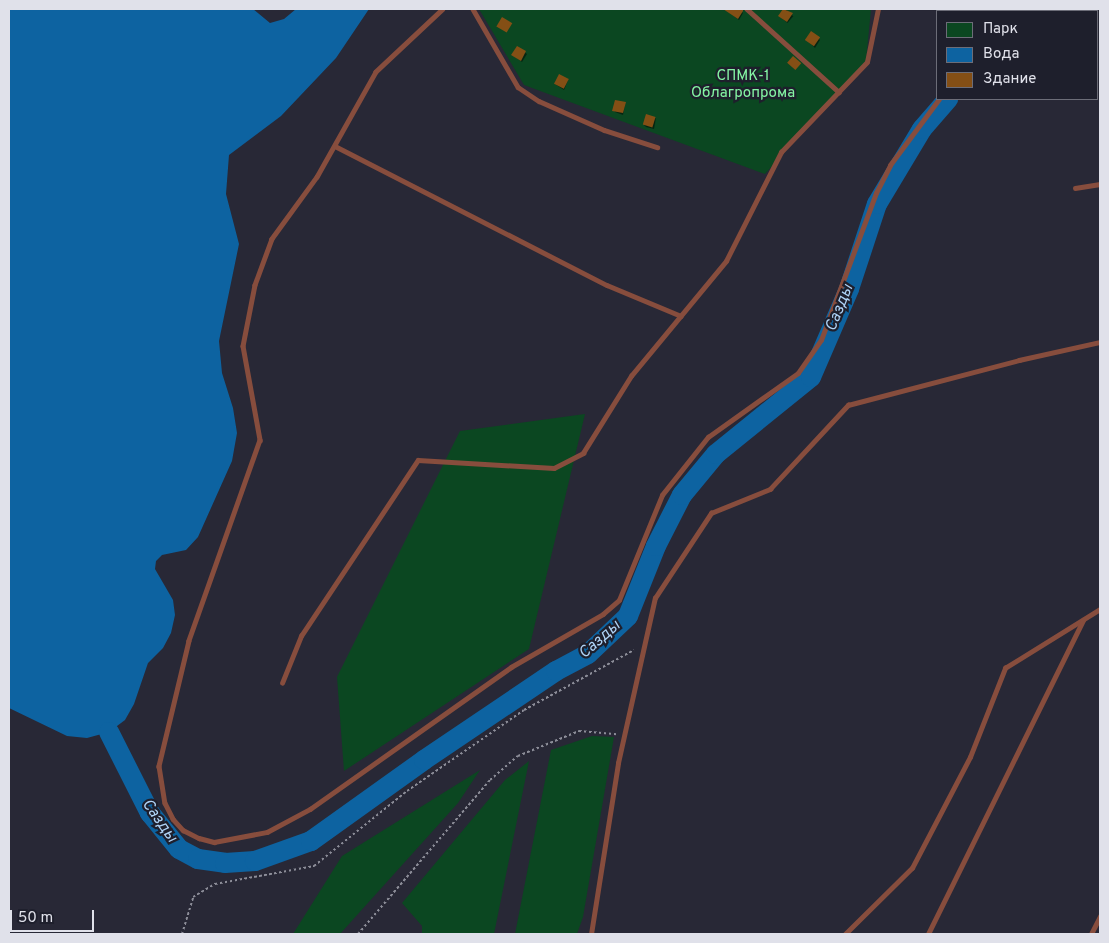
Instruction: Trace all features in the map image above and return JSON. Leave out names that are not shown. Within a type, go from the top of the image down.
[{"type":"lane","points":[[443,9],[376,72],[317,177],[272,239],[255,285],[243,346],[260,440],[189,641],[162,746],[161,786],[173,819],[183,830],[214,842],[267,832],[310,809],[511,667],[603,614],[619,600],[662,495],[708,437],[798,374],[821,340],[876,193],[890,165],[939,100]]},
{"type":"lane","points":[[473,9],[518,87],[539,101],[604,130],[657,146]]},
{"type":"lane","points":[[747,9],[839,92]]},
{"type":"lane","points":[[282,683],[301,636],[418,460],[554,468],[582,453],[631,376],[726,261],[781,152],[868,62],[878,9]]},
{"type":"lane","points":[[335,146],[607,284],[681,316]]},
{"type":"lane","points":[[1075,188],[1100,184]]},
{"type":"lane","points":[[591,934],[625,735],[655,598],[711,513],[770,489],[848,405],[1019,360],[1100,342]]},
{"type":"lane","points":[[845,934],[912,868],[970,757],[1005,668],[1100,609]]},
{"type":"lane","points":[[928,934],[1084,619]]},
{"type":"lane","points":[[1091,934],[1100,916]]},
{"type":"path","points":[[182,934],[193,897],[215,884],[314,866],[407,791],[524,710],[644,645]]},
{"type":"path","points":[[358,934],[490,780],[518,756],[579,731],[625,735]]},
{"type":"green space","name":"СПМК-1 Облагропрома","points":[[479,9],[871,9],[866,61],[765,174],[524,85]]},
{"type":"green space","points":[[585,414],[529,649],[344,771],[337,677],[460,431]]},
{"type":"green space","points":[[592,736],[614,737],[583,917],[577,934],[515,934],[551,750]]},
{"type":"green space","points":[[529,761],[494,934],[422,934],[422,926],[402,903],[505,780]]},
{"type":"green space","points":[[480,770],[458,803],[340,934],[293,934],[342,856]]},
{"type":"water","points":[[9,9],[253,9],[270,23],[284,19],[296,9],[369,9],[336,58],[281,116],[229,155],[226,194],[239,244],[219,341],[222,373],[233,408],[237,433],[232,461],[198,537],[186,550],[162,555],[156,561],[155,569],[173,600],[175,615],[171,633],[163,648],[148,663],[134,704],[125,720],[109,732],[87,738],[67,736],[9,708]]},
{"type":"building","points":[[723,9],[743,9],[743,11],[738,19]]},
{"type":"building","points":[[783,9],[793,13],[787,22],[778,16]]},
{"type":"building","points":[[502,17],[512,23],[507,33],[496,26]]},
{"type":"building","points":[[811,31],[820,37],[814,46],[805,40]]},
{"type":"building","points":[[517,46],[526,51],[521,61],[511,55]]},
{"type":"building","points":[[793,56],[801,63],[795,70],[787,63]]},
{"type":"building","points":[[559,74],[569,79],[564,89],[554,84]]},
{"type":"building","points":[[615,100],[626,102],[623,113],[612,111]]},
{"type":"building","points":[[646,114],[656,117],[652,127],[643,125]]},
{"type":"waterway","name":"Сазды","points":[[109,732],[150,813],[179,849],[198,859],[225,863],[255,861],[311,841],[424,760],[556,671],[588,654],[628,616],[656,546],[682,495],[716,454],[811,377],[849,289],[877,204],[922,129],[947,100]]}]
